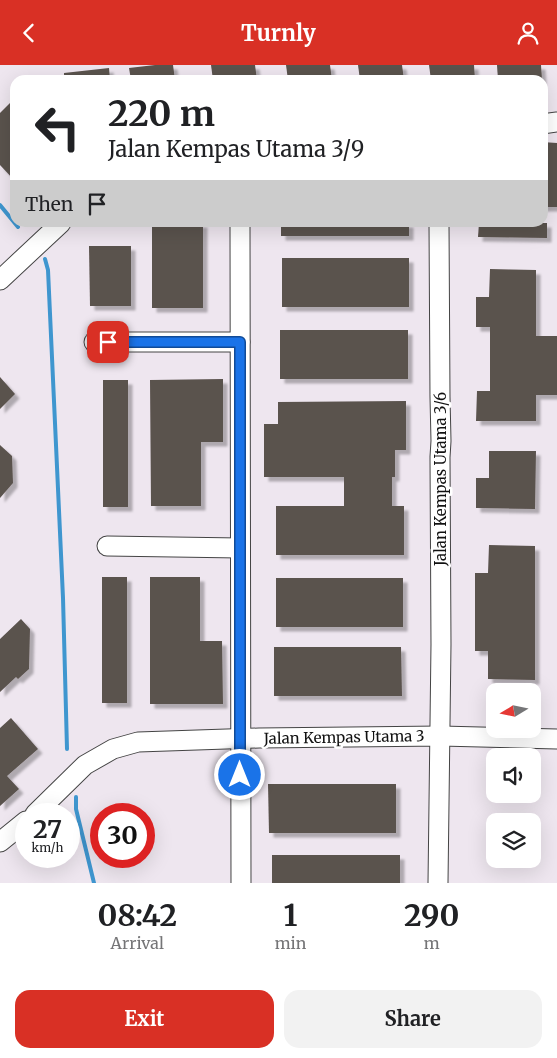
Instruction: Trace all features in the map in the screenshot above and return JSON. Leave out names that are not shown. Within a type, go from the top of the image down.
[{"type":"street","points":[[0,279],[57,227]]},
{"type":"street","points":[[240,227],[241,883]]},
{"type":"street","name":"Jalan Kempas Utama 3/6","points":[[438,883],[441,736],[439,227]]},
{"type":"street","points":[[94,342],[240,342]]},
{"type":"street","points":[[107,546],[240,547]]},
{"type":"street","name":"Jalan Kempas Utama 3","points":[[46,803],[85,765],[113,749],[138,743],[240,739],[441,736],[557,739]]},
{"type":"street","points":[[0,842],[15,830]]},
{"type":"shaded area","points":[[0,65],[557,65],[557,883],[0,883]]},
{"type":"building","points":[[173,65],[174,75],[130,75],[129,68]]},
{"type":"building","points":[[211,65],[255,65],[256,75],[212,75]]},
{"type":"building","points":[[286,65],[330,65],[331,75],[287,75]]},
{"type":"building","points":[[358,65],[402,65],[403,75],[359,75]]},
{"type":"building","points":[[429,65],[474,65],[475,75],[430,75]]},
{"type":"building","points":[[497,65],[541,65],[542,75],[498,75]]},
{"type":"building","points":[[109,68],[110,75],[64,75],[64,73]]},
{"type":"building","points":[[10,103],[10,176],[0,165],[0,113]]},
{"type":"building","points":[[548,142],[557,143],[557,207],[548,207]]},
{"type":"building","points":[[152,227],[203,227],[203,308],[152,308]]},
{"type":"building","points":[[281,227],[409,227],[409,236],[281,236]]},
{"type":"building","points":[[479,227],[547,227],[547,238],[478,237]]},
{"type":"building","points":[[89,246],[131,246],[131,306],[90,306]]},
{"type":"building","points":[[282,258],[409,258],[409,307],[282,307]]},
{"type":"building","points":[[490,269],[536,270],[536,336],[557,336],[557,395],[536,395],[536,421],[476,421],[477,391],[490,391],[490,327],[476,327],[476,297],[489,297]]},
{"type":"building","points":[[280,330],[408,330],[408,379],[280,379]]},
{"type":"building","points":[[0,377],[15,394],[0,409]]},
{"type":"building","points":[[223,379],[223,442],[201,442],[201,506],[151,506],[150,380]]},
{"type":"building","points":[[103,380],[128,380],[128,507],[103,507]]},
{"type":"building","points":[[406,401],[406,450],[395,450],[395,477],[392,477],[392,506],[404,506],[404,555],[276,555],[276,506],[344,506],[344,477],[264,477],[264,424],[278,424],[278,402]]},
{"type":"building","points":[[0,445],[12,456],[13,483],[0,498]]},
{"type":"building","points":[[489,451],[536,451],[535,509],[476,508],[476,478],[489,478]]},
{"type":"building","points":[[489,545],[535,546],[535,680],[488,679],[488,651],[475,651],[475,573],[488,573]]},
{"type":"building","points":[[102,577],[127,577],[127,703],[102,703]]},
{"type":"building","points":[[150,577],[200,577],[200,641],[222,641],[223,704],[150,704]]},
{"type":"building","points":[[276,578],[403,578],[403,627],[276,627]]},
{"type":"building","points":[[21,619],[30,629],[29,669],[18,679],[16,677],[0,692],[0,639]]},
{"type":"building","points":[[274,647],[401,647],[402,696],[274,696]]},
{"type":"building","points":[[11,718],[38,749],[7,776],[19,789],[0,806],[0,728]]},
{"type":"building","points":[[268,784],[396,784],[396,833],[269,833]]},
{"type":"building","points":[[272,855],[400,855],[400,883],[272,883]]},
{"type":"waterway","points":[[0,205],[10,217]]},
{"type":"waterway","points":[[45,259],[48,270],[63,598],[67,749]]},
{"type":"waterway","points":[[76,797],[76,809],[94,883]]},
{"type":"route","points":[[108,342],[240,342],[240,775]]}]
